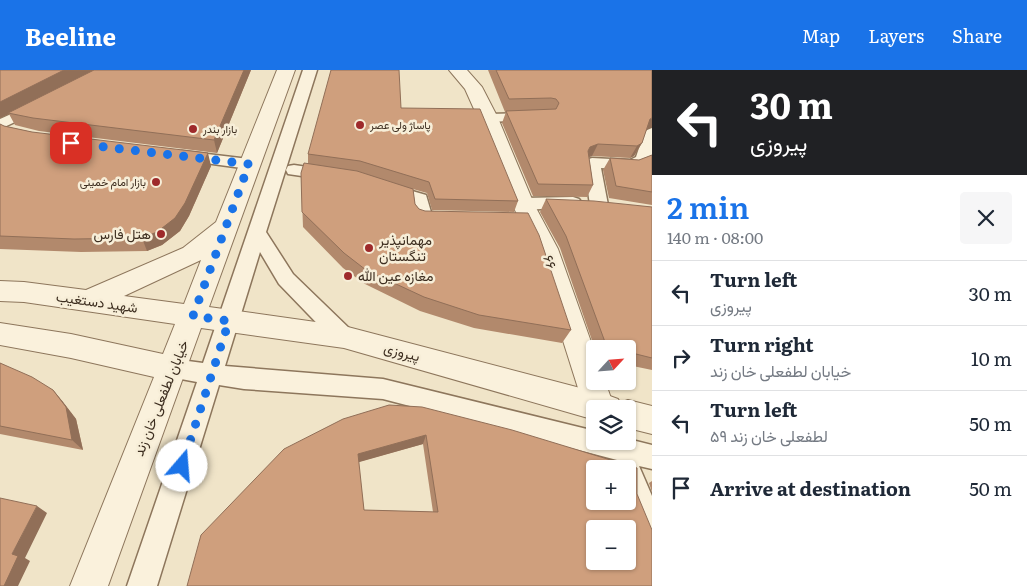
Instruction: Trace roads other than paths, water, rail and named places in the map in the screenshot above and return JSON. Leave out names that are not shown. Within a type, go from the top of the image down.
[{"type":"street","name":"خیابان لطفعلی خان زند","points":[[89,586],[286,70]]},
{"type":"street","name":"۶۶","points":[[458,70],[472,87],[488,118],[521,215],[546,249],[604,400]]},
{"type":"street","points":[[88,300],[192,254],[226,227]]},
{"type":"street","name":"شهید دستغیب","points":[[0,291],[88,300],[193,316]]},
{"type":"street","name":"پیروزی","points":[[193,316],[344,337],[586,404]]},
{"type":"street","points":[[0,334],[71,346],[173,369]]},
{"type":"street","name":"پیروزی","points":[[636,416],[652,420]]},
{"type":"lane","points":[[142,586],[310,70]]},
{"type":"lane","points":[[0,126],[53,98]]},
{"type":"lane","points":[[488,118],[546,116]]},
{"type":"lane","points":[[0,126],[17,134]]},
{"type":"lane","points":[[521,215],[569,203],[608,206],[592,163],[632,165],[643,160],[652,133]]},
{"type":"lane","points":[[163,154],[249,164]]},
{"type":"lane","points":[[294,170],[350,178]]},
{"type":"lane","points":[[376,185],[420,200],[423,218],[462,219]]},
{"type":"lane","points":[[257,232],[286,279],[302,298],[344,337]]},
{"type":"lane","points":[[173,369],[244,379],[383,389],[586,437]]},
{"type":"lane","points":[[620,450],[652,529]]},
{"type":"lane","points":[[632,450],[652,457]]},
{"type":"place","name":"پاساژ ولی عصر","points":[[360,125]]},
{"type":"place","name":"بازار بندر","points":[[193,129]]},
{"type":"place","name":"بازار امام خمینی","points":[[156,182]]},
{"type":"place","name":"هتل فارس","points":[[161,234]]},
{"type":"place","name":"مهمانپذیر تنگستان","points":[[369,248]]},
{"type":"place","name":"مغازه عین الله","points":[[348,276]]}]
